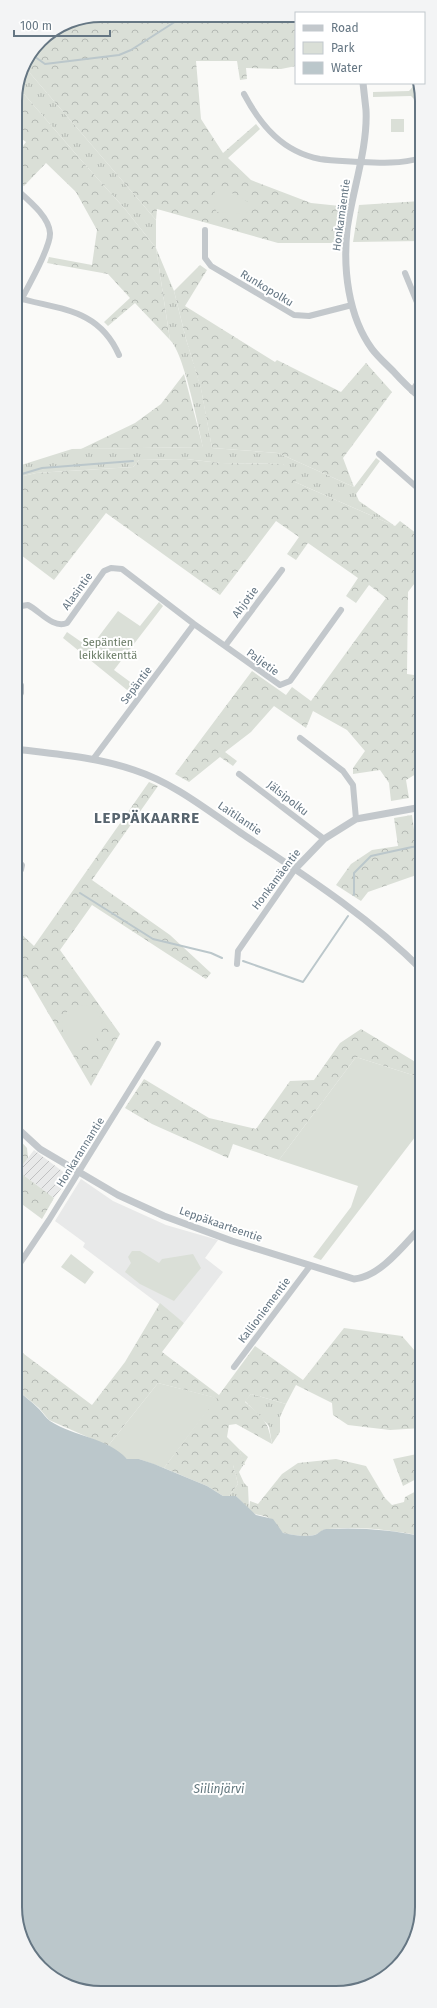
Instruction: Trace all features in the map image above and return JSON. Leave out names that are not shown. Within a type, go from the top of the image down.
[{"type":"street","name":"Honkamäentie","points":[[363,84],[366,110],[360,162],[348,229],[346,248],[347,279],[352,305],[361,329],[372,349],[415,393]]},
{"type":"street","points":[[244,94],[256,116],[267,130],[284,144],[304,155],[322,159],[360,162],[396,163],[415,159]]},
{"type":"street","points":[[22,195],[45,219],[50,233],[46,252],[22,291]]},
{"type":"street","name":"Runkopolku","points":[[205,230],[205,258],[211,266],[294,315],[309,316],[352,305]]},
{"type":"street","points":[[405,273],[415,297]]},
{"type":"street","points":[[22,299],[61,308],[85,316],[104,331],[115,345],[119,355]]},
{"type":"street","points":[[412,391],[415,387]]},
{"type":"street","points":[[379,454],[415,486]]},
{"type":"street","name":"Alasintie","points":[[22,606],[28,605],[58,625],[67,623],[104,571],[116,567],[122,569],[194,624]]},
{"type":"street","name":"Ahjotie","points":[[225,646],[282,570]]},
{"type":"street","name":"Paljetie","points":[[194,624],[273,682],[280,685],[286,684],[341,610]]},
{"type":"street","name":"Sepäntie","points":[[94,758],[194,624]]},
{"type":"street","points":[[300,738],[343,770],[352,785],[356,819]]},
{"type":"street","name":"Laitilantie","points":[[22,749],[94,758],[135,770],[168,784],[295,869],[379,930],[415,963]]},
{"type":"street","name":"Jälsipolku","points":[[239,774],[324,839]]},
{"type":"street","name":"Honkamäentie","points":[[237,964],[238,952],[295,869],[324,839],[356,819],[415,808]]},
{"type":"street","name":"Honkarannantie","points":[[22,1259],[49,1220],[158,1044]]},
{"type":"street","name":"Leppäkaarteentie","points":[[22,1132],[40,1149],[118,1195],[164,1216],[232,1241],[354,1279],[371,1275],[386,1264],[415,1233]]},
{"type":"street","name":"Kallioniementie","points":[[234,1367],[310,1266]]},
{"type":"shaded area","points":[[34,1150],[70,1177],[54,1198],[22,1174],[22,1166]]},
{"type":"shaded area","points":[[81,1179],[113,1201],[166,1225],[218,1240],[205,1258],[223,1272],[184,1323],[83,1247],[85,1243],[55,1221]]},
{"type":"green space","points":[[295,22],[295,66],[281,69],[246,68],[247,79],[240,80],[237,61],[196,61],[201,119],[223,153],[256,124],[260,129],[228,158],[251,180],[311,203],[340,206],[334,243],[278,243],[157,209],[156,220],[28,71],[35,57],[45,45],[57,35],[71,28],[90,23]]},
{"type":"green space","points":[[28,71],[156,220],[156,248],[125,209],[23,92]]},
{"type":"green space","points":[[413,86],[415,100],[411,96],[373,97],[373,92],[409,91]]},
{"type":"green space","points":[[23,92],[125,209],[156,248],[170,340],[135,303],[108,326],[104,322],[130,298],[108,274],[47,263],[49,257],[92,265],[97,230],[76,192],[46,163],[24,186],[22,185],[22,147],[26,142],[22,139]]},
{"type":"green space","points":[[391,119],[404,119],[404,132],[391,132]]},
{"type":"green space","points":[[217,187],[221,187],[250,203],[252,205],[252,209],[245,214],[217,212],[214,207],[215,189]]},
{"type":"green space","points":[[415,201],[415,241],[353,242],[359,205]]},
{"type":"green space","points":[[156,248],[174,291],[186,339],[201,388],[212,448],[278,453],[354,487],[376,458],[380,461],[356,494],[359,501],[395,526],[295,482],[283,464],[220,463],[186,459],[139,460],[133,467],[36,473],[22,476],[22,465],[72,449],[203,447],[185,374],[175,347],[170,340]]},
{"type":"green space","points":[[200,265],[207,270],[185,306],[275,362],[277,360],[341,392],[366,363],[392,392],[343,458],[354,487],[278,453],[212,448],[201,389],[174,291]]},
{"type":"green space","points":[[184,374],[203,447],[81,449],[135,423],[161,404]]},
{"type":"green space","points":[[186,459],[220,463],[283,464],[298,477],[295,482],[395,526],[400,521],[415,532],[415,583],[408,592],[407,674],[415,675],[415,775],[406,780],[409,798],[391,801],[389,783],[380,770],[353,774],[353,768],[365,751],[347,730],[313,711],[306,728],[274,706],[251,732],[225,752],[237,761],[233,766],[220,757],[189,782],[175,774],[252,671],[286,695],[292,687],[311,701],[386,598],[369,585],[356,603],[346,596],[358,578],[308,543],[296,560],[287,554],[299,537],[276,521],[220,595],[106,513],[54,580],[22,556],[22,476],[36,473],[133,467],[139,460]]},
{"type":"green space","name":"Sepäntien leikkikenttä","points":[[159,602],[163,606],[114,670],[137,687],[132,694],[63,638],[67,632],[90,648],[118,611],[140,626]]},
{"type":"green space","points":[[149,782],[158,786],[92,880],[170,935],[211,973],[206,979],[92,905],[60,950],[120,1034],[91,1086],[27,977],[22,978],[22,935],[34,946]]},
{"type":"green space","points":[[412,815],[415,837],[415,875],[368,892],[361,901],[336,885],[351,864],[372,850],[398,846],[394,818]]},
{"type":"green space","points":[[78,1005],[86,1005],[93,1008],[99,1014],[102,1025],[99,1036],[93,1042],[86,1045],[78,1045],[71,1042],[65,1036],[62,1029],[62,1021],[65,1014],[71,1008]]},
{"type":"green space","points":[[361,1029],[415,1062],[415,1076],[356,1057],[279,1160],[233,1144],[228,1158],[152,1124],[125,1108],[144,1079],[209,1118],[256,1129],[290,1081],[314,1080],[340,1043]]},
{"type":"green space","points":[[356,1057],[415,1076],[415,1137],[321,1260],[313,1257],[351,1207],[358,1186],[279,1160]]},
{"type":"green space","points":[[22,1143],[27,1148],[28,1158],[22,1166]]},
{"type":"green space","points":[[22,1174],[54,1198],[42,1219],[22,1204]]},
{"type":"green space","points":[[132,1251],[140,1251],[159,1263],[162,1259],[193,1254],[201,1268],[174,1301],[140,1284],[125,1272],[131,1263],[128,1257]]},
{"type":"green space","points":[[71,1254],[94,1272],[85,1284],[61,1267]]},
{"type":"green space","points":[[160,1303],[184,1323],[162,1352],[219,1395],[255,1346],[303,1380],[344,1328],[402,1336],[415,1351],[415,1428],[390,1430],[348,1425],[333,1415],[332,1403],[296,1385],[286,1404],[251,1394],[245,1402],[264,1420],[269,1430],[272,1444],[236,1424],[229,1425],[227,1437],[239,1449],[245,1465],[233,1465],[238,1484],[229,1496],[223,1496],[207,1486],[164,1468],[216,1398],[158,1383],[108,1446],[49,1420],[39,1408],[22,1394],[22,1352],[92,1405],[125,1362]]},
{"type":"green space","points":[[158,1383],[217,1398],[164,1468],[139,1459],[127,1459],[108,1446]]},
{"type":"green space","points":[[251,1394],[286,1404],[280,1417],[280,1432],[272,1444],[269,1426],[245,1401]]},
{"type":"green space","points":[[239,1449],[248,1457],[244,1464]]},
{"type":"green space","points":[[415,1454],[415,1480],[403,1486],[393,1459]]},
{"type":"green space","points":[[336,1459],[366,1466],[385,1498],[392,1505],[404,1502],[405,1497],[415,1492],[415,1535],[364,1528],[326,1529],[309,1536],[283,1533],[270,1518],[255,1514],[251,1511],[249,1509],[250,1501],[258,1504],[282,1474],[298,1463]]},
{"type":"green space","points":[[233,1465],[243,1465],[239,1472],[244,1483],[248,1487],[249,1509],[236,1496],[229,1496],[238,1484]]},
{"type":"water","name":"Siilinjärvi","points":[[22,1394],[49,1420],[59,1426],[110,1446],[127,1459],[139,1459],[154,1464],[207,1486],[223,1496],[236,1496],[256,1515],[273,1519],[283,1533],[310,1536],[326,1529],[352,1528],[415,1535],[415,1913],[411,1933],[402,1951],[384,1970],[371,1978],[362,1982],[336,1986],[95,1986],[71,1980],[57,1973],[35,1951],[30,1942],[26,1933],[22,1907]]},
{"type":"waterway","points":[[35,57],[45,64],[119,55],[131,50],[175,22]]},
{"type":"waterway","points":[[22,474],[42,468],[133,461]]},
{"type":"waterway","points":[[354,895],[354,873],[371,856],[415,847]]},
{"type":"waterway","points":[[80,893],[153,939],[211,953],[222,958]]},
{"type":"waterway","points":[[243,961],[303,982],[348,916]]},
{"type":"district","name":"LEPPÄKAARRE","points":[[147,818]]}]
